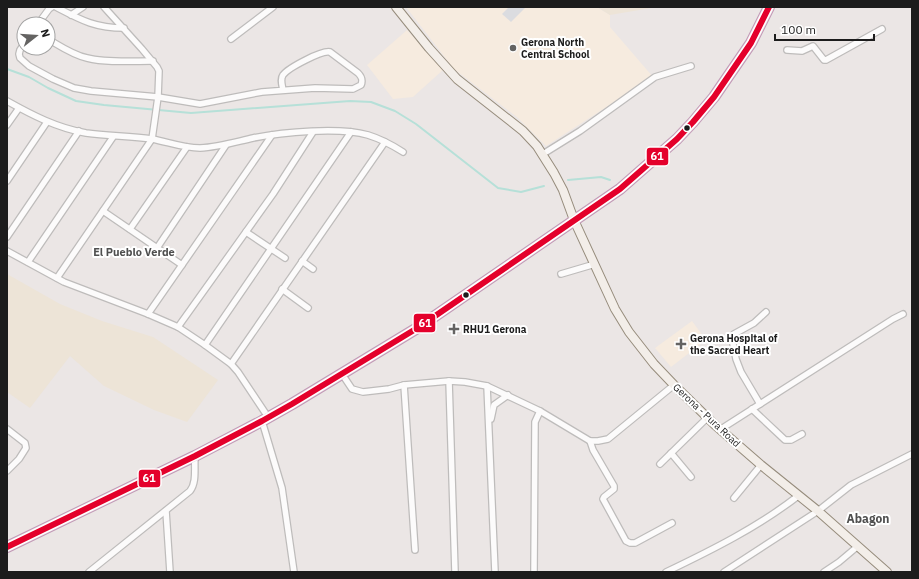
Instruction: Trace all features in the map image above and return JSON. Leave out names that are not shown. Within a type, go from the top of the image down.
[{"type":"highway","points":[[8,544],[194,456],[265,419],[419,327],[620,189],[677,139],[720,90],[751,42],[769,7]]},
{"type":"main road","name":"Gerona - Pura Road","points":[[396,7],[449,70],[531,138],[543,154],[563,190],[574,220],[615,309],[629,332],[674,385],[707,418],[761,465],[818,511],[887,572]]},
{"type":"street","points":[[44,16],[52,7]]},
{"type":"street","points":[[56,7],[93,25],[107,28],[124,28]]},
{"type":"street","points":[[71,15],[83,7]]},
{"type":"street","points":[[56,278],[152,140],[158,100],[160,73],[153,61],[104,7]]},
{"type":"street","points":[[231,38],[272,7]]},
{"type":"street","points":[[787,50],[802,51],[813,46],[824,60],[826,60],[882,29]]},
{"type":"street","points":[[56,43],[76,54],[97,60],[153,61]]},
{"type":"street","points":[[20,56],[23,61],[53,79],[74,88],[158,100],[203,104],[251,93],[315,88],[353,89],[361,85],[362,80],[358,73],[330,52],[325,51],[285,73],[282,78],[283,90]]},
{"type":"street","points":[[543,154],[574,135],[655,77],[691,66]]},
{"type":"street","points":[[7,101],[47,122],[79,131],[152,140],[187,147],[203,148],[226,145],[272,135],[313,132],[351,132],[366,135],[385,142],[403,152]]},
{"type":"street","points":[[7,125],[19,108]]},
{"type":"street","points":[[7,181],[47,122]]},
{"type":"street","points":[[7,237],[79,131]]},
{"type":"street","points":[[178,328],[246,232],[313,132]]},
{"type":"street","points":[[205,345],[351,132]]},
{"type":"street","points":[[148,314],[272,135]]},
{"type":"street","points":[[28,262],[113,136]]},
{"type":"street","points":[[231,364],[385,142]]},
{"type":"street","points":[[157,248],[226,145]]},
{"type":"street","points":[[130,229],[187,147]]},
{"type":"street","points":[[103,211],[182,265]]},
{"type":"street","points":[[246,232],[285,258]]},
{"type":"street","points":[[7,251],[56,278],[98,296],[148,314],[178,328],[231,364],[238,372],[265,419],[282,488],[294,572]]},
{"type":"street","points":[[302,261],[313,269]]},
{"type":"street","points":[[561,274],[595,264]]},
{"type":"street","points":[[282,289],[308,308]]},
{"type":"street","points":[[760,404],[741,372],[736,359],[732,339],[734,334],[754,323],[766,312]]},
{"type":"street","points":[[721,429],[903,314]]},
{"type":"street","points":[[342,374],[352,389],[363,392],[404,385],[449,381],[487,386],[540,411],[590,441],[608,439],[674,385]]},
{"type":"street","points":[[449,381],[455,572]]},
{"type":"street","points":[[404,385],[415,550]]},
{"type":"street","points":[[487,386],[495,572]]},
{"type":"street","points":[[489,425],[494,405],[508,395]]},
{"type":"street","points":[[752,409],[785,440],[791,440],[802,434]]},
{"type":"street","points":[[534,572],[535,422],[540,411]]},
{"type":"street","points":[[660,464],[707,418]]},
{"type":"street","points":[[7,429],[25,443],[26,448],[19,459],[7,471]]},
{"type":"street","points":[[590,441],[593,450],[614,486],[614,489],[603,499],[626,541],[635,543],[672,523]]},
{"type":"street","points":[[671,453],[691,477]]},
{"type":"street","points":[[724,572],[818,511],[851,485],[912,454]]},
{"type":"street","points":[[89,572],[190,491],[193,487],[194,456]]},
{"type":"street","points":[[734,498],[761,465]]},
{"type":"street","points":[[666,572],[706,553],[774,514],[798,496]]},
{"type":"street","points":[[166,511],[170,572]]},
{"type":"street","points":[[824,572],[858,546]]},
{"type":"shaded area","name":"Gerona North Central School","points":[[406,7],[597,7],[610,15],[610,27],[653,77],[546,146],[517,117],[454,69]]},
{"type":"shaded area","points":[[509,7],[526,7],[511,22],[502,14]]},
{"type":"shaded area","points":[[597,7],[657,7],[610,15]]},
{"type":"shaded area","points":[[407,30],[443,70],[413,97],[393,99],[367,65]]},
{"type":"shaded area","points":[[7,274],[60,304],[102,321],[153,337],[218,380],[187,422],[154,410],[104,386],[70,356],[30,408],[7,392]]},
{"type":"shaded area","name":"Gerona Hospital of the Sacred Heart","points":[[692,321],[706,340],[671,367],[655,348]]},
{"type":"waterway","points":[[7,69],[29,77],[76,101],[191,113],[350,101],[371,102],[395,111],[416,124],[498,188],[521,192],[544,186]]},
{"type":"waterway","points":[[568,180],[601,177],[610,180]]},
{"type":"transit line","name":"61","points":[[7,547],[195,456],[292,404],[419,327],[620,189],[677,139],[714,97],[751,43],[769,7]]},
{"type":"place","name":"Gerona North Central School","points":[[513,48]]},
{"type":"place","name":"RHU1 Gerona","points":[[454,329]]},
{"type":"place","name":"Gerona Hospital of the Sacred Heart","points":[[681,344]]},
{"type":"district","name":"El Pueblo Verde","points":[[134,252]]},
{"type":"district","name":"Abagon","points":[[868,519]]}]
